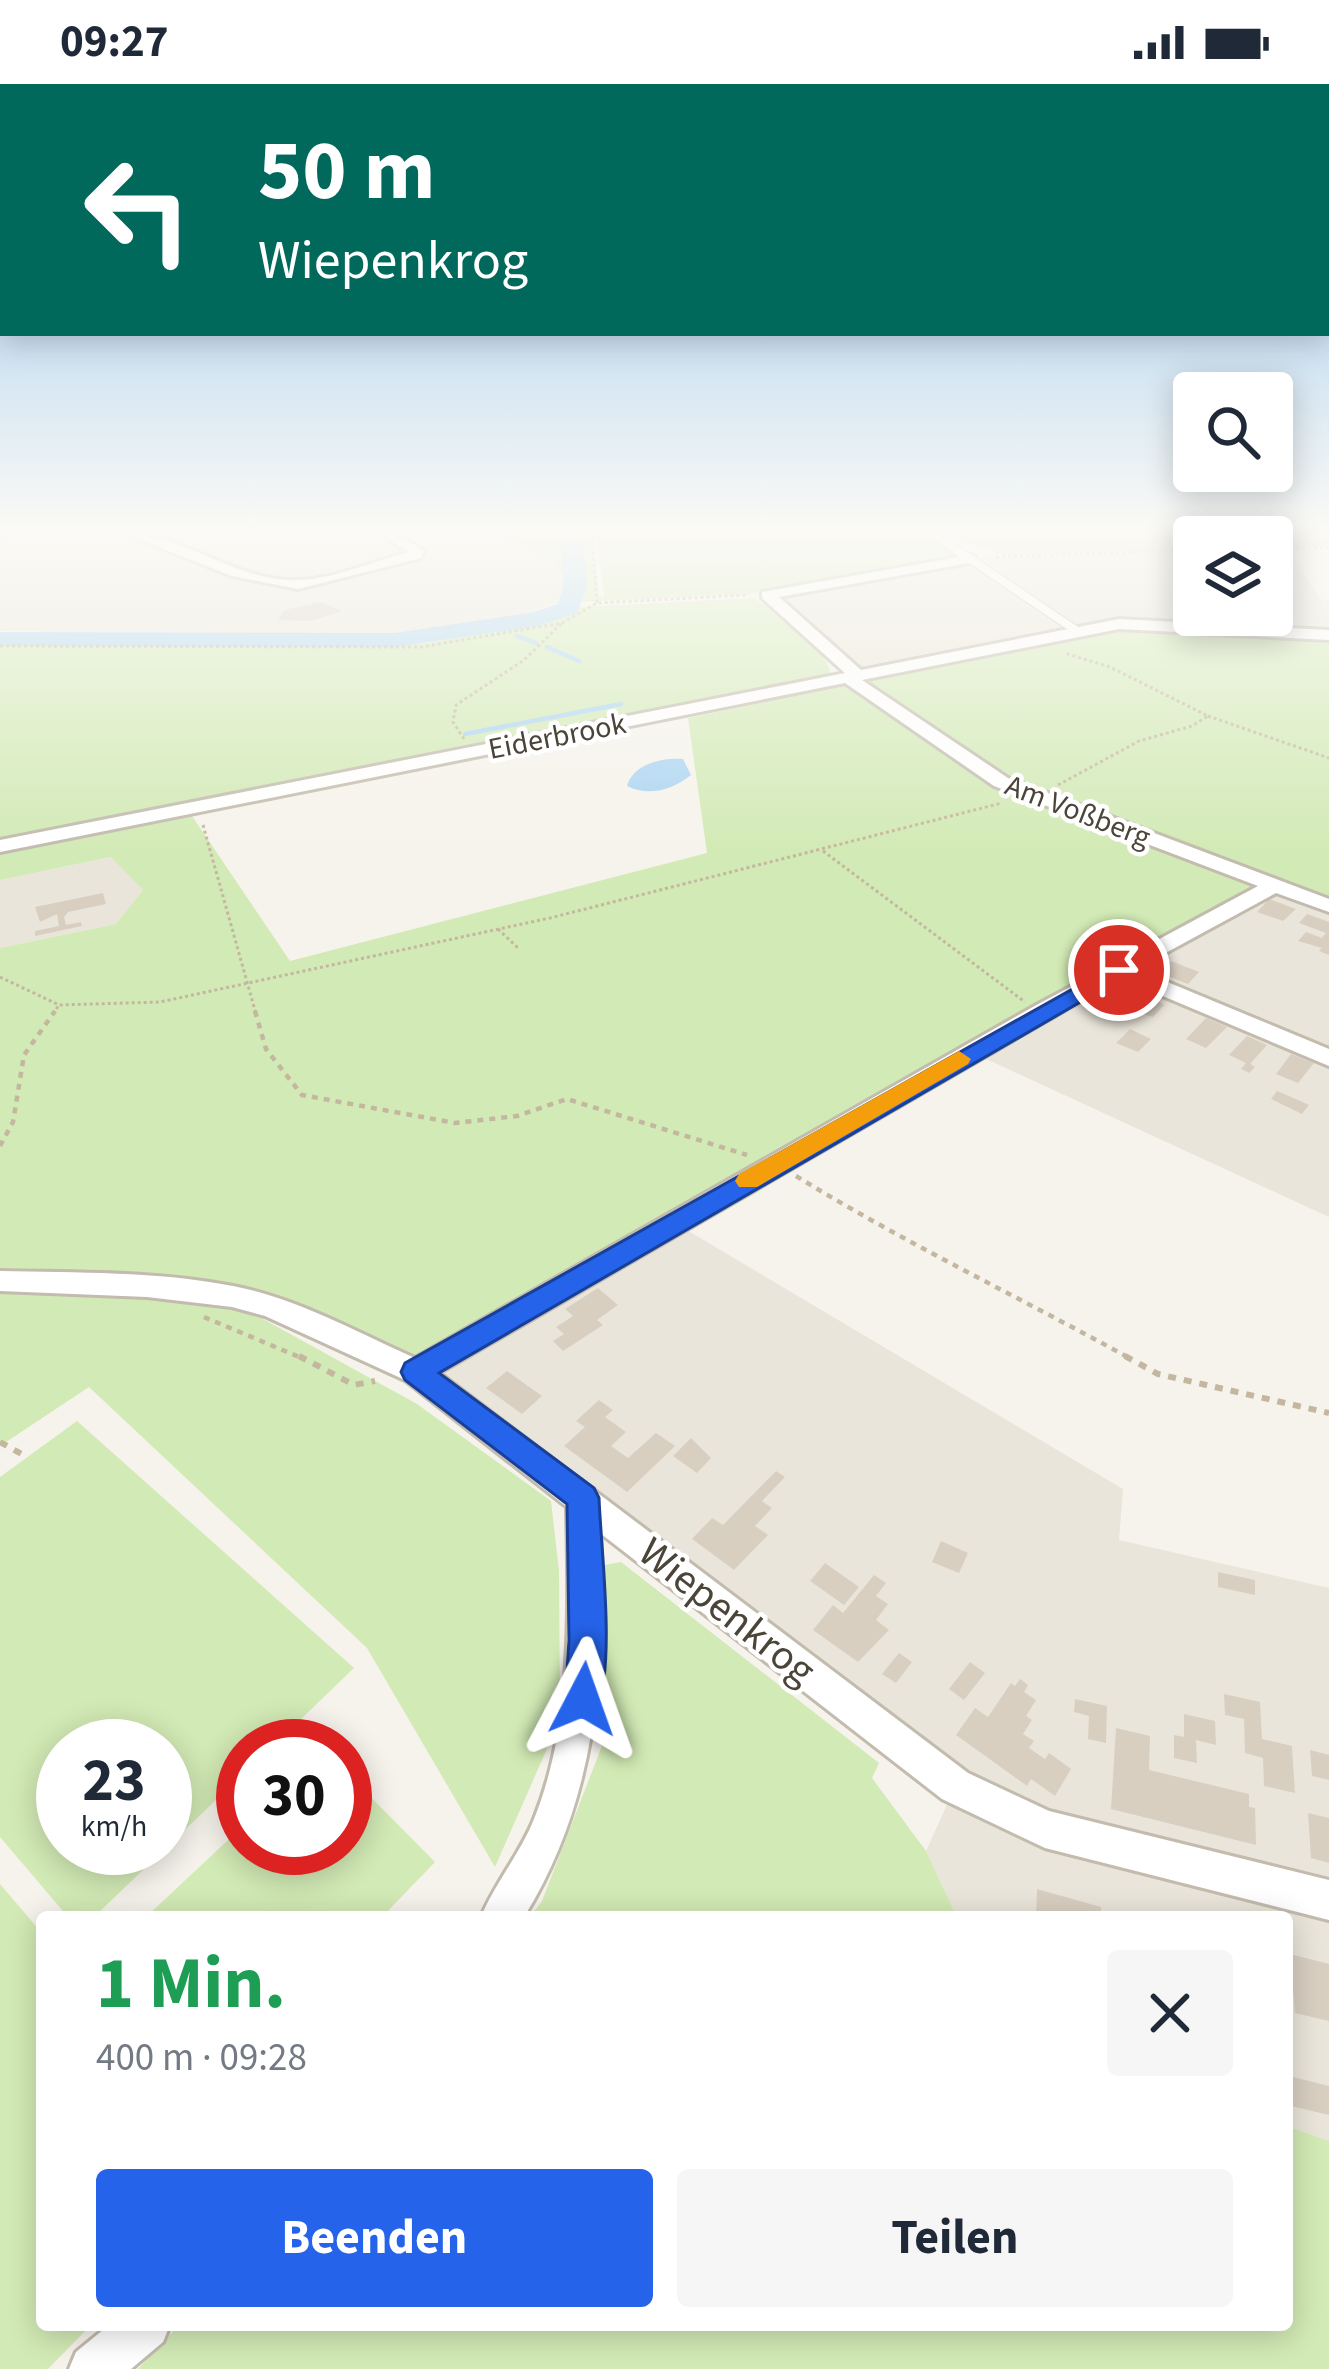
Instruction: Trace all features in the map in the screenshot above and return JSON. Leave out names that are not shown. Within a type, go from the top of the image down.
[{"type":"street","name":"Am Voßberg","points":[[815,641],[852,676],[976,768],[1031,795],[1329,906]]},
{"type":"street","name":"Eiderbrook","points":[[0,846],[1032,641]]},
{"type":"street","points":[[416,1372],[1039,1013],[1273,886]]},
{"type":"street","points":[[1119,970],[1329,1058]]},
{"type":"street","name":"Wiepenkrog","points":[[0,1281],[147,1286],[232,1295],[273,1307],[416,1372],[956,1786],[989,1806],[1045,1829],[1329,1900]]},
{"type":"street","points":[[505,1911],[521,1889],[556,1815],[579,1728],[586,1669],[583,1498]]},
{"type":"street","points":[[93,2369],[139,2331]]},
{"type":"path","points":[[0,646],[389,648],[440,641]]},
{"type":"path","points":[[472,753],[452,722],[455,705],[524,660],[544,641]]},
{"type":"path","points":[[1026,642],[1110,667],[1208,716],[1329,758]]},
{"type":"path","points":[[0,976],[59,1005],[160,1002],[499,929],[1031,795],[1139,741],[1192,727],[1208,716]]},
{"type":"path","points":[[202,823],[266,1048],[302,1095],[455,1123],[517,1116],[567,1099],[777,1164],[889,1233],[1159,1374],[1329,1413]]},
{"type":"path","points":[[823,851],[1039,1013]]},
{"type":"path","points":[[499,929],[518,948]]},
{"type":"path","points":[[0,1146],[13,1123],[24,1054],[59,1005]]},
{"type":"path","points":[[185,1315],[207,1317],[278,1345],[354,1385],[416,1372]]},
{"type":"path","points":[[0,1442],[27,1457]]},
{"type":"shaded area","points":[[824,641],[996,641],[854,668]]},
{"type":"shaded area","points":[[112,857],[143,890],[116,924],[0,948],[0,880]]},
{"type":"shaded area","points":[[1273,886],[1329,906],[1329,1217],[971,1052]]},
{"type":"shaded area","points":[[675,1223],[1123,1489],[1119,1540],[1329,1588],[1329,2141],[1293,2128],[1293,1911],[954,1911],[926,1851],[955,1787],[416,1372]]},
{"type":"green space","points":[[809,641],[831,675],[0,838],[0,644]]},
{"type":"green space","points":[[1055,641],[1329,641],[1329,901],[1272,881],[417,1360],[273,1295],[185,1280],[0,1274],[0,948],[116,924],[143,890],[111,857],[0,880],[0,852],[192,816],[290,961],[707,853],[688,718]]},
{"type":"green space","points":[[0,1286],[180,1293],[243,1308],[417,1404],[551,1501],[559,1571],[560,1719],[495,1867],[367,1648],[89,1387],[0,1446]]},
{"type":"green space","points":[[77,1421],[354,1668],[301,1719],[216,1719],[216,1800],[192,1823],[192,1719],[36,1719],[36,1875],[138,1875],[100,1911],[63,1911],[0,1837],[0,1477]]},
{"type":"green space","points":[[621,1562],[879,1763],[872,1778],[926,1851],[954,1911],[534,1911],[605,1738],[605,1565]]},
{"type":"green space","points":[[372,1798],[435,1862],[388,1911],[152,1911],[216,1851],[216,1875],[372,1875]]},
{"type":"green space","points":[[0,1884],[36,1926],[36,2331],[85,2331],[48,2369],[0,2369]]},
{"type":"green space","points":[[1293,2128],[1329,2141],[1329,2369],[138,2369],[173,2331],[1293,2331]]},
{"type":"water","points":[[683,759],[691,775],[676,785],[652,791],[627,786],[635,772],[649,764]]},
{"type":"building","points":[[103,893],[106,904],[64,917],[66,925],[81,922],[82,926],[35,936],[35,931],[59,926],[57,914],[40,922],[35,907]]},
{"type":"building","points":[[1269,899],[1296,909],[1283,921],[1257,912]]},
{"type":"building","points":[[1307,914],[1329,922],[1329,955],[1298,941],[1306,932],[1322,938],[1326,933],[1299,923]]},
{"type":"building","points":[[1171,961],[1199,972],[1188,984],[1160,973]]},
{"type":"building","points":[[1122,983],[1164,1005],[1153,1017],[1103,1002]]},
{"type":"building","points":[[1206,1018],[1227,1027],[1206,1048],[1186,1039]]},
{"type":"building","points":[[1130,1029],[1151,1039],[1138,1052],[1116,1043]]},
{"type":"building","points":[[1247,1036],[1267,1045],[1250,1064],[1255,1067],[1249,1073],[1241,1069],[1246,1063],[1229,1055]]},
{"type":"building","points":[[1291,1054],[1314,1063],[1298,1083],[1276,1074]]},
{"type":"building","points":[[1277,1091],[1309,1105],[1302,1114],[1271,1099]]},
{"type":"building","points":[[598,1288],[618,1305],[597,1320],[603,1325],[563,1351],[553,1341],[564,1334],[556,1327],[573,1316],[565,1309]]},
{"type":"building","points":[[507,1371],[542,1396],[522,1414],[486,1388]]},
{"type":"building","points":[[599,1400],[613,1410],[605,1417],[626,1432],[611,1446],[628,1458],[656,1433],[675,1446],[627,1492],[564,1446],[585,1427],[576,1421]]},
{"type":"building","points":[[691,1438],[711,1458],[697,1473],[673,1456]]},
{"type":"building","points":[[776,1471],[785,1477],[762,1501],[772,1508],[755,1526],[768,1535],[734,1570],[692,1539],[712,1518],[723,1525]]},
{"type":"building","points":[[941,1541],[968,1553],[959,1573],[932,1562]]},
{"type":"building","points":[[825,1563],[859,1587],[844,1605],[810,1581]]},
{"type":"building","points":[[1218,1572],[1255,1580],[1255,1595],[1218,1587]]},
{"type":"building","points":[[874,1575],[886,1583],[876,1596],[888,1604],[876,1620],[889,1630],[858,1662],[813,1630],[833,1605],[843,1613]]},
{"type":"building","points":[[899,1653],[912,1662],[896,1683],[882,1674]]},
{"type":"building","points":[[970,1662],[985,1673],[964,1700],[949,1689]]},
{"type":"building","points":[[1020,1679],[1028,1685],[1024,1692],[1036,1700],[1026,1716],[1032,1720],[1023,1734],[1034,1741],[1029,1748],[1045,1759],[1049,1753],[1071,1769],[1055,1796],[1031,1779],[1027,1786],[956,1735],[975,1708],[988,1717],[1011,1683],[1015,1686]]},
{"type":"building","points":[[1224,1694],[1260,1702],[1262,1739],[1292,1746],[1295,1793],[1264,1786],[1263,1758],[1245,1753],[1244,1719],[1225,1715]]},
{"type":"building","points":[[1075,1699],[1107,1706],[1106,1743],[1088,1739],[1089,1716],[1074,1712]]},
{"type":"building","points":[[1184,1714],[1215,1721],[1216,1745],[1196,1740],[1197,1763],[1174,1758],[1174,1735],[1184,1737]]},
{"type":"building","points":[[1116,1728],[1150,1736],[1149,1770],[1249,1794],[1249,1807],[1255,1808],[1256,1845],[1111,1809]]},
{"type":"building","points":[[1310,1750],[1329,1755],[1329,1780],[1312,1776]]},
{"type":"building","points":[[1308,1813],[1329,1818],[1329,1863],[1311,1858]]},
{"type":"building","points":[[1037,1889],[1101,1907],[1101,1911],[1036,1911]]},
{"type":"building","points":[[1293,1955],[1329,1964],[1329,2021],[1295,2013]]},
{"type":"building","points":[[1293,2077],[1329,2086],[1329,2115],[1293,2106]]},
{"type":"waterway","points":[[530,641],[536,643]]},
{"type":"waterway","points":[[547,647],[579,661]]},
{"type":"waterway","points":[[465,734],[621,704]]},
{"type":"slow traffic","points":[[748,1181],[959,1059]]},
{"type":"route","points":[[583,1699],[587,1640],[583,1498],[416,1372],[1119,970]]}]
